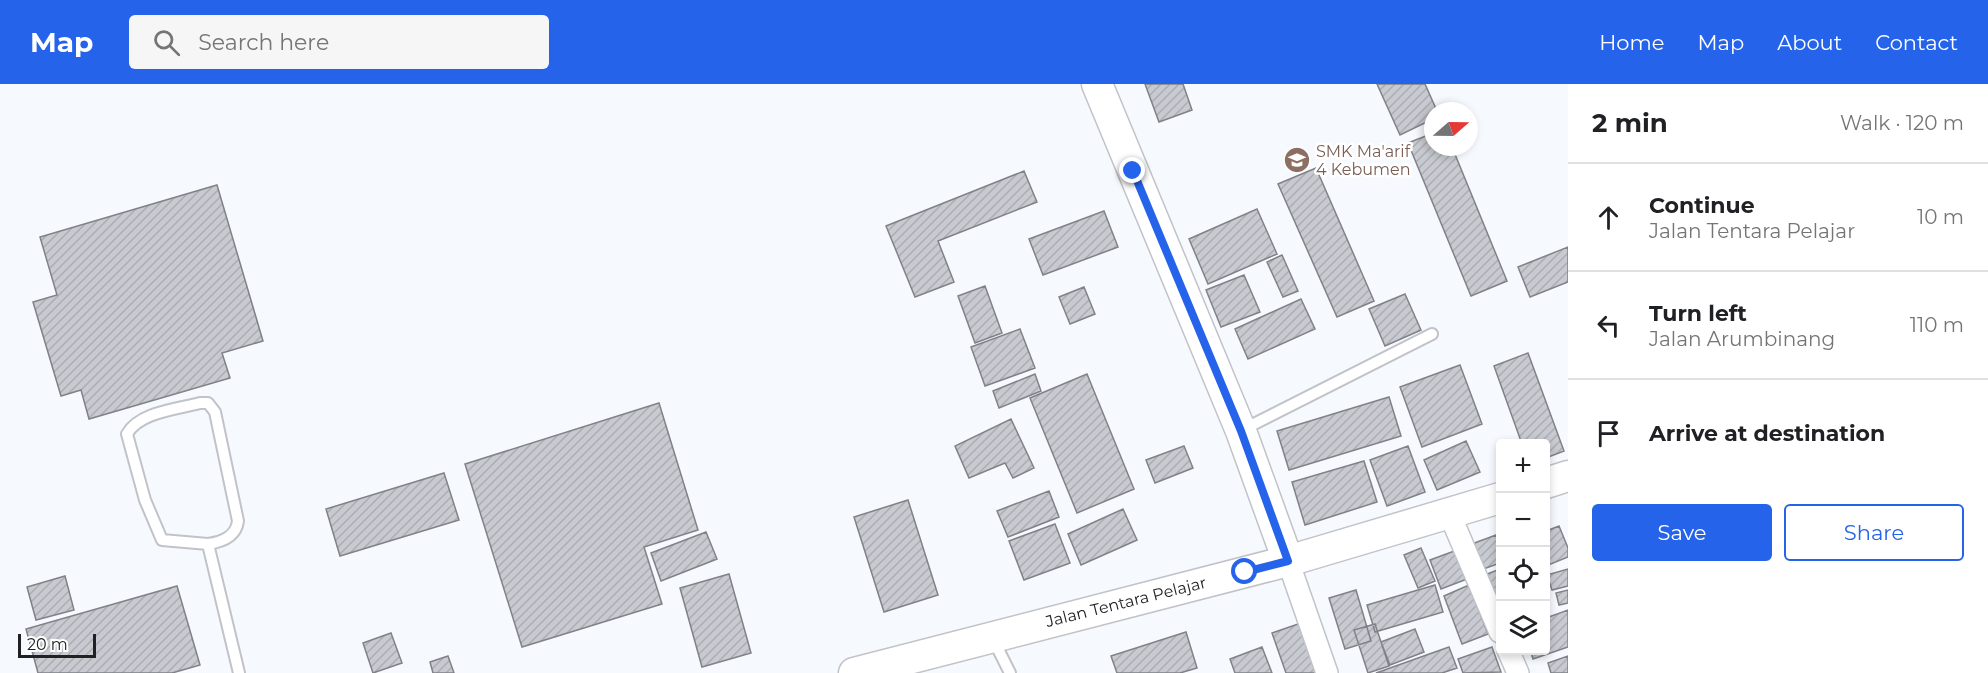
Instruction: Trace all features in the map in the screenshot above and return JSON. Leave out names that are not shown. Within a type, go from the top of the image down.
[{"type":"main road","points":[[1097,84],[1241,431],[1288,561]]},
{"type":"main road","points":[[1550,481],[1568,476]]},
{"type":"main road","name":"Jalan Tentara Pelajar","points":[[854,673],[1288,561],[1450,515],[1496,499]]},
{"type":"street","points":[[1450,515],[1496,623]]},
{"type":"street","points":[[1288,561],[1327,673]]},
{"type":"street","points":[[1510,655],[1518,673]]},
{"type":"lane","points":[[1241,431],[1432,334]]},
{"type":"lane","points":[[200,403],[208,403],[215,412],[238,521],[237,530],[231,535],[221,542],[208,544],[162,540],[145,500],[128,434],[132,425],[142,420],[200,403]]},
{"type":"lane","points":[[208,544],[239,673]]},
{"type":"lane","points":[[991,636],[1010,673]]},
{"type":"building","points":[[1145,84],[1183,84],[1192,110],[1159,122]]},
{"type":"building","points":[[1377,84],[1425,84],[1433,102],[1424,102],[1424,123],[1400,135]]},
{"type":"building","points":[[1424,137],[1424,156],[1456,156],[1507,281],[1471,296],[1408,143]]},
{"type":"building","points":[[1316,168],[1374,301],[1337,317],[1278,184]]},
{"type":"building","points":[[1024,171],[1037,202],[938,241],[954,282],[915,297],[886,226]]},
{"type":"building","points":[[217,185],[263,341],[222,353],[230,378],[89,419],[81,390],[61,396],[33,302],[57,295],[40,237]]},
{"type":"building","points":[[1257,209],[1277,254],[1208,284],[1189,239]]},
{"type":"building","points":[[1104,211],[1118,247],[1043,275],[1029,239]]},
{"type":"building","points":[[1568,247],[1568,282],[1530,297],[1518,267]]},
{"type":"building","points":[[1282,255],[1298,291],[1283,297],[1267,262]]},
{"type":"building","points":[[1244,275],[1260,312],[1221,327],[1206,290]]},
{"type":"building","points":[[985,286],[1002,333],[975,343],[958,296]]},
{"type":"building","points":[[1084,287],[1095,314],[1070,324],[1059,297]]},
{"type":"building","points":[[1405,294],[1421,330],[1385,346],[1369,309]]},
{"type":"building","points":[[1301,299],[1315,329],[1248,359],[1235,329]]},
{"type":"building","points":[[1020,329],[1035,368],[985,386],[971,347]]},
{"type":"building","points":[[1528,353],[1564,451],[1550,456],[1550,439],[1520,439],[1494,366]]},
{"type":"building","points":[[1460,365],[1482,424],[1422,447],[1400,387]]},
{"type":"building","points":[[1035,374],[1041,391],[999,408],[993,391]]},
{"type":"building","points":[[1087,374],[1134,489],[1077,513],[1030,398]]},
{"type":"building","points":[[1389,397],[1401,436],[1289,470],[1277,431]]},
{"type":"building","points":[[659,403],[698,530],[644,547],[662,604],[522,647],[465,464]]},
{"type":"building","points":[[1011,419],[1034,468],[1013,478],[1005,463],[969,478],[955,446]]},
{"type":"building","points":[[1466,441],[1480,472],[1437,490],[1424,460]]},
{"type":"building","points":[[1184,446],[1193,468],[1155,483],[1146,460]]},
{"type":"building","points":[[1408,446],[1425,492],[1387,506],[1370,460]]},
{"type":"building","points":[[1364,461],[1377,502],[1305,525],[1292,482]]},
{"type":"building","points":[[444,473],[459,520],[340,556],[326,509]]},
{"type":"building","points":[[1049,491],[1059,517],[1008,537],[997,511]]},
{"type":"building","points":[[908,500],[938,595],[884,612],[854,517]]},
{"type":"building","points":[[1123,509],[1137,540],[1081,565],[1068,534]]},
{"type":"building","points":[[1055,524],[1070,563],[1024,580],[1009,541]]},
{"type":"building","points":[[1559,526],[1568,548],[1568,557],[1550,564],[1550,547],[1550,529]]},
{"type":"building","points":[[706,532],[717,559],[661,581],[651,553]]},
{"type":"building","points":[[1496,535],[1496,564],[1478,571],[1469,545]]},
{"type":"building","points":[[1421,548],[1435,581],[1418,588],[1404,555]]},
{"type":"building","points":[[1457,550],[1467,579],[1441,589],[1430,560]]},
{"type":"building","points":[[1568,569],[1568,586],[1552,590],[1550,574]]},
{"type":"building","points":[[1496,571],[1496,598],[1491,600],[1482,576]]},
{"type":"building","points":[[729,574],[751,653],[702,667],[680,588]]},
{"type":"building","points":[[65,576],[74,610],[36,620],[27,587]]},
{"type":"building","points":[[1435,585],[1443,612],[1375,632],[1367,605]]},
{"type":"building","points":[[1469,585],[1488,634],[1462,644],[1444,596]]},
{"type":"building","points":[[177,586],[200,665],[172,673],[38,673],[26,629]]},
{"type":"building","points":[[1356,590],[1371,641],[1345,649],[1329,598]]},
{"type":"building","points":[[1568,590],[1568,603],[1559,605],[1556,593]]},
{"type":"building","points":[[1568,610],[1568,647],[1550,653],[1550,617]]},
{"type":"building","points":[[1304,622],[1321,673],[1286,673],[1272,633]]},
{"type":"building","points":[[1375,624],[1389,666],[1368,673],[1354,630]]},
{"type":"building","points":[[1415,629],[1424,652],[1390,665],[1381,642]]},
{"type":"building","points":[[1186,632],[1197,668],[1180,673],[1117,673],[1111,656]]},
{"type":"building","points":[[391,633],[402,663],[373,673],[363,643]]},
{"type":"building","points":[[1262,647],[1272,673],[1235,673],[1230,659]]},
{"type":"building","points":[[1449,647],[1457,668],[1442,673],[1376,673]]},
{"type":"building","points":[[1492,647],[1501,672],[1463,673],[1458,659]]},
{"type":"building","points":[[1532,655],[1545,655],[1533,659]]},
{"type":"building","points":[[448,656],[454,673],[433,673],[430,662]]},
{"type":"building","points":[[1568,656],[1568,673],[1551,673],[1548,663]]},
{"type":"place","name":"SMK Ma'arif 4 Kebumen","points":[[1297,160]]},
{"type":"route","points":[[1133,171],[1241,431],[1288,561],[1245,572]]}]
